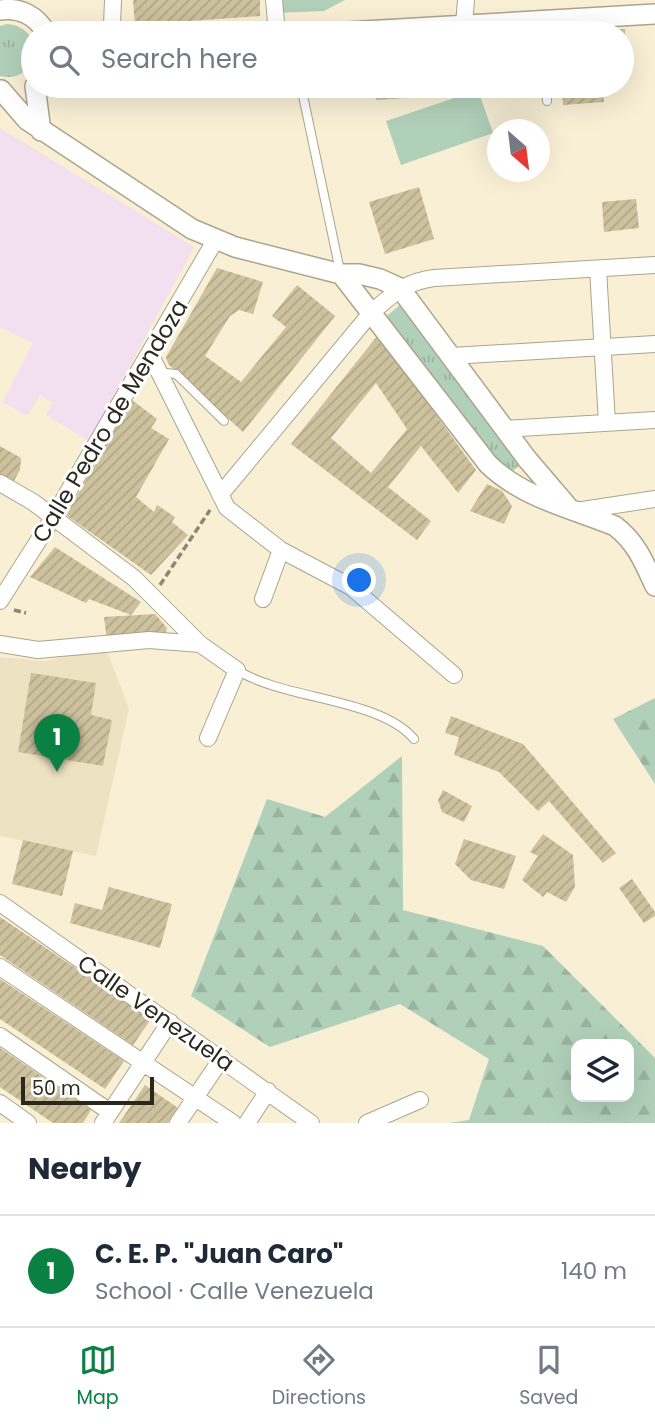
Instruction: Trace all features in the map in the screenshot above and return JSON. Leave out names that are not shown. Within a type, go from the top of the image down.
[{"type":"street","points":[[113,0],[114,21]]},
{"type":"street","points":[[274,0],[276,21]]},
{"type":"street","points":[[464,21],[466,0]]},
{"type":"street","points":[[0,10],[15,9],[41,21]]},
{"type":"street","points":[[595,21],[655,14]]},
{"type":"street","points":[[0,90],[21,88]]},
{"type":"street","points":[[0,90],[27,120],[41,131],[192,229],[270,256],[341,274],[359,274],[380,279],[400,288],[505,429],[572,509]]},
{"type":"street","points":[[36,98],[41,131]]},
{"type":"street","name":"Calle Pedro de Mendoza","points":[[0,601],[54,516],[216,239]]},
{"type":"street","points":[[220,495],[371,313],[400,288],[415,280],[655,265]]},
{"type":"street","points":[[598,269],[607,423]]},
{"type":"street","points":[[341,274],[488,464],[501,477],[532,495],[615,526],[639,552],[655,586]]},
{"type":"street","points":[[451,356],[655,344]]},
{"type":"street","points":[[150,354],[227,508],[281,550],[351,587],[454,675]]},
{"type":"street","points":[[505,429],[655,420]]},
{"type":"street","points":[[0,483],[54,516],[134,578],[200,644],[237,670],[208,738]]},
{"type":"street","points":[[572,509],[655,499]]},
{"type":"street","points":[[263,599],[281,550]]},
{"type":"street","points":[[0,644],[38,650],[149,640],[200,644]]},
{"type":"street","name":"Calle Venezuela","points":[[0,903],[311,1123]]},
{"type":"street","points":[[0,967],[233,1123]]},
{"type":"street","points":[[0,1036],[106,1118],[170,1022]]},
{"type":"street","points":[[178,1123],[222,1058]]},
{"type":"street","points":[[247,1123],[268,1091]]},
{"type":"street","points":[[367,1123],[420,1100]]},
{"type":"street","points":[[0,1103],[29,1123]]},
{"type":"lane","points":[[304,98],[341,274]]},
{"type":"lane","points":[[161,375],[176,374],[224,421]]},
{"type":"lane","points":[[237,670],[264,683],[384,717],[407,730],[414,739]]},
{"type":"path","points":[[153,595],[220,495]]},
{"type":"shaded area","points":[[0,128],[194,247],[89,441],[46,415],[53,403],[40,395],[27,416],[3,402],[33,343],[0,327]]},
{"type":"shaded area","points":[[106,648],[129,709],[96,856],[0,836],[0,657],[45,661]]},
{"type":"green space","points":[[275,0],[345,0],[324,11],[275,13]]},
{"type":"green space","points":[[7,24],[21,28],[21,73],[13,76],[0,76],[0,26]]},
{"type":"green space","points":[[454,98],[481,98],[488,119],[487,135],[401,165],[386,121]]},
{"type":"green space","points":[[402,303],[517,460],[518,467],[511,472],[504,470],[387,316]]},
{"type":"green space","points":[[655,698],[655,784],[613,719]]},
{"type":"green space","points":[[402,756],[403,910],[543,946],[655,1058],[655,1123],[449,1123],[469,1120],[489,1059],[400,1004],[270,1047],[191,996],[267,799],[325,817]]},
{"type":"building","points":[[133,0],[260,0],[260,16],[191,21],[135,21]]},
{"type":"building","points":[[563,98],[604,98],[604,102],[563,105]]},
{"type":"building","points":[[419,187],[434,239],[385,254],[369,202]]},
{"type":"building","points":[[636,199],[639,228],[604,232],[602,202]]},
{"type":"building","points":[[217,268],[263,282],[253,314],[239,310],[230,316],[205,356],[241,382],[286,327],[272,316],[297,285],[335,316],[243,432],[168,364],[166,357]]},
{"type":"building","points":[[378,335],[476,470],[458,493],[421,446],[388,487],[431,521],[417,540],[291,444]],"holes":[[[376,383],[407,429],[371,473],[331,438]]]},
{"type":"building","points":[[132,400],[157,419],[151,428],[169,439],[136,497],[154,512],[157,505],[175,517],[172,522],[188,535],[151,575],[66,515]]},
{"type":"building","points":[[0,446],[21,458],[20,470],[10,488],[0,482]]},
{"type":"building","points":[[487,484],[502,491],[512,506],[504,524],[470,511]]},
{"type":"building","points":[[55,547],[141,602],[131,615],[89,599],[86,603],[30,577]]},
{"type":"building","points":[[155,614],[167,628],[165,635],[107,641],[104,617]]},
{"type":"building","points":[[31,673],[96,683],[91,715],[112,720],[103,766],[18,752]]},
{"type":"building","points":[[451,716],[523,744],[616,853],[603,863],[549,801],[538,811],[499,772],[454,755],[459,737],[445,733]]},
{"type":"building","points":[[443,790],[472,806],[464,822],[442,812],[438,800]]},
{"type":"building","points":[[543,834],[573,855],[575,887],[566,902],[547,892],[543,897],[522,880],[538,856],[530,852]]},
{"type":"building","points":[[464,839],[516,856],[504,889],[471,880],[455,864]]},
{"type":"building","points":[[23,840],[73,851],[62,896],[12,884]]},
{"type":"building","points":[[632,879],[655,912],[655,916],[644,923],[619,888]]},
{"type":"building","points":[[109,887],[172,904],[160,948],[70,923],[75,903],[102,910]]},
{"type":"building","points":[[0,917],[151,1019],[133,1045],[0,955]]},
{"type":"building","points":[[0,979],[124,1061],[105,1089],[0,1019]]},
{"type":"building","points":[[0,1048],[91,1110],[83,1123],[53,1123],[0,1087]]},
{"type":"building","points":[[145,1085],[178,1108],[168,1123],[119,1123]]},
{"type":"place","name":"C. E. P. \"Juan Caro\"","points":[[57,772]]}]
